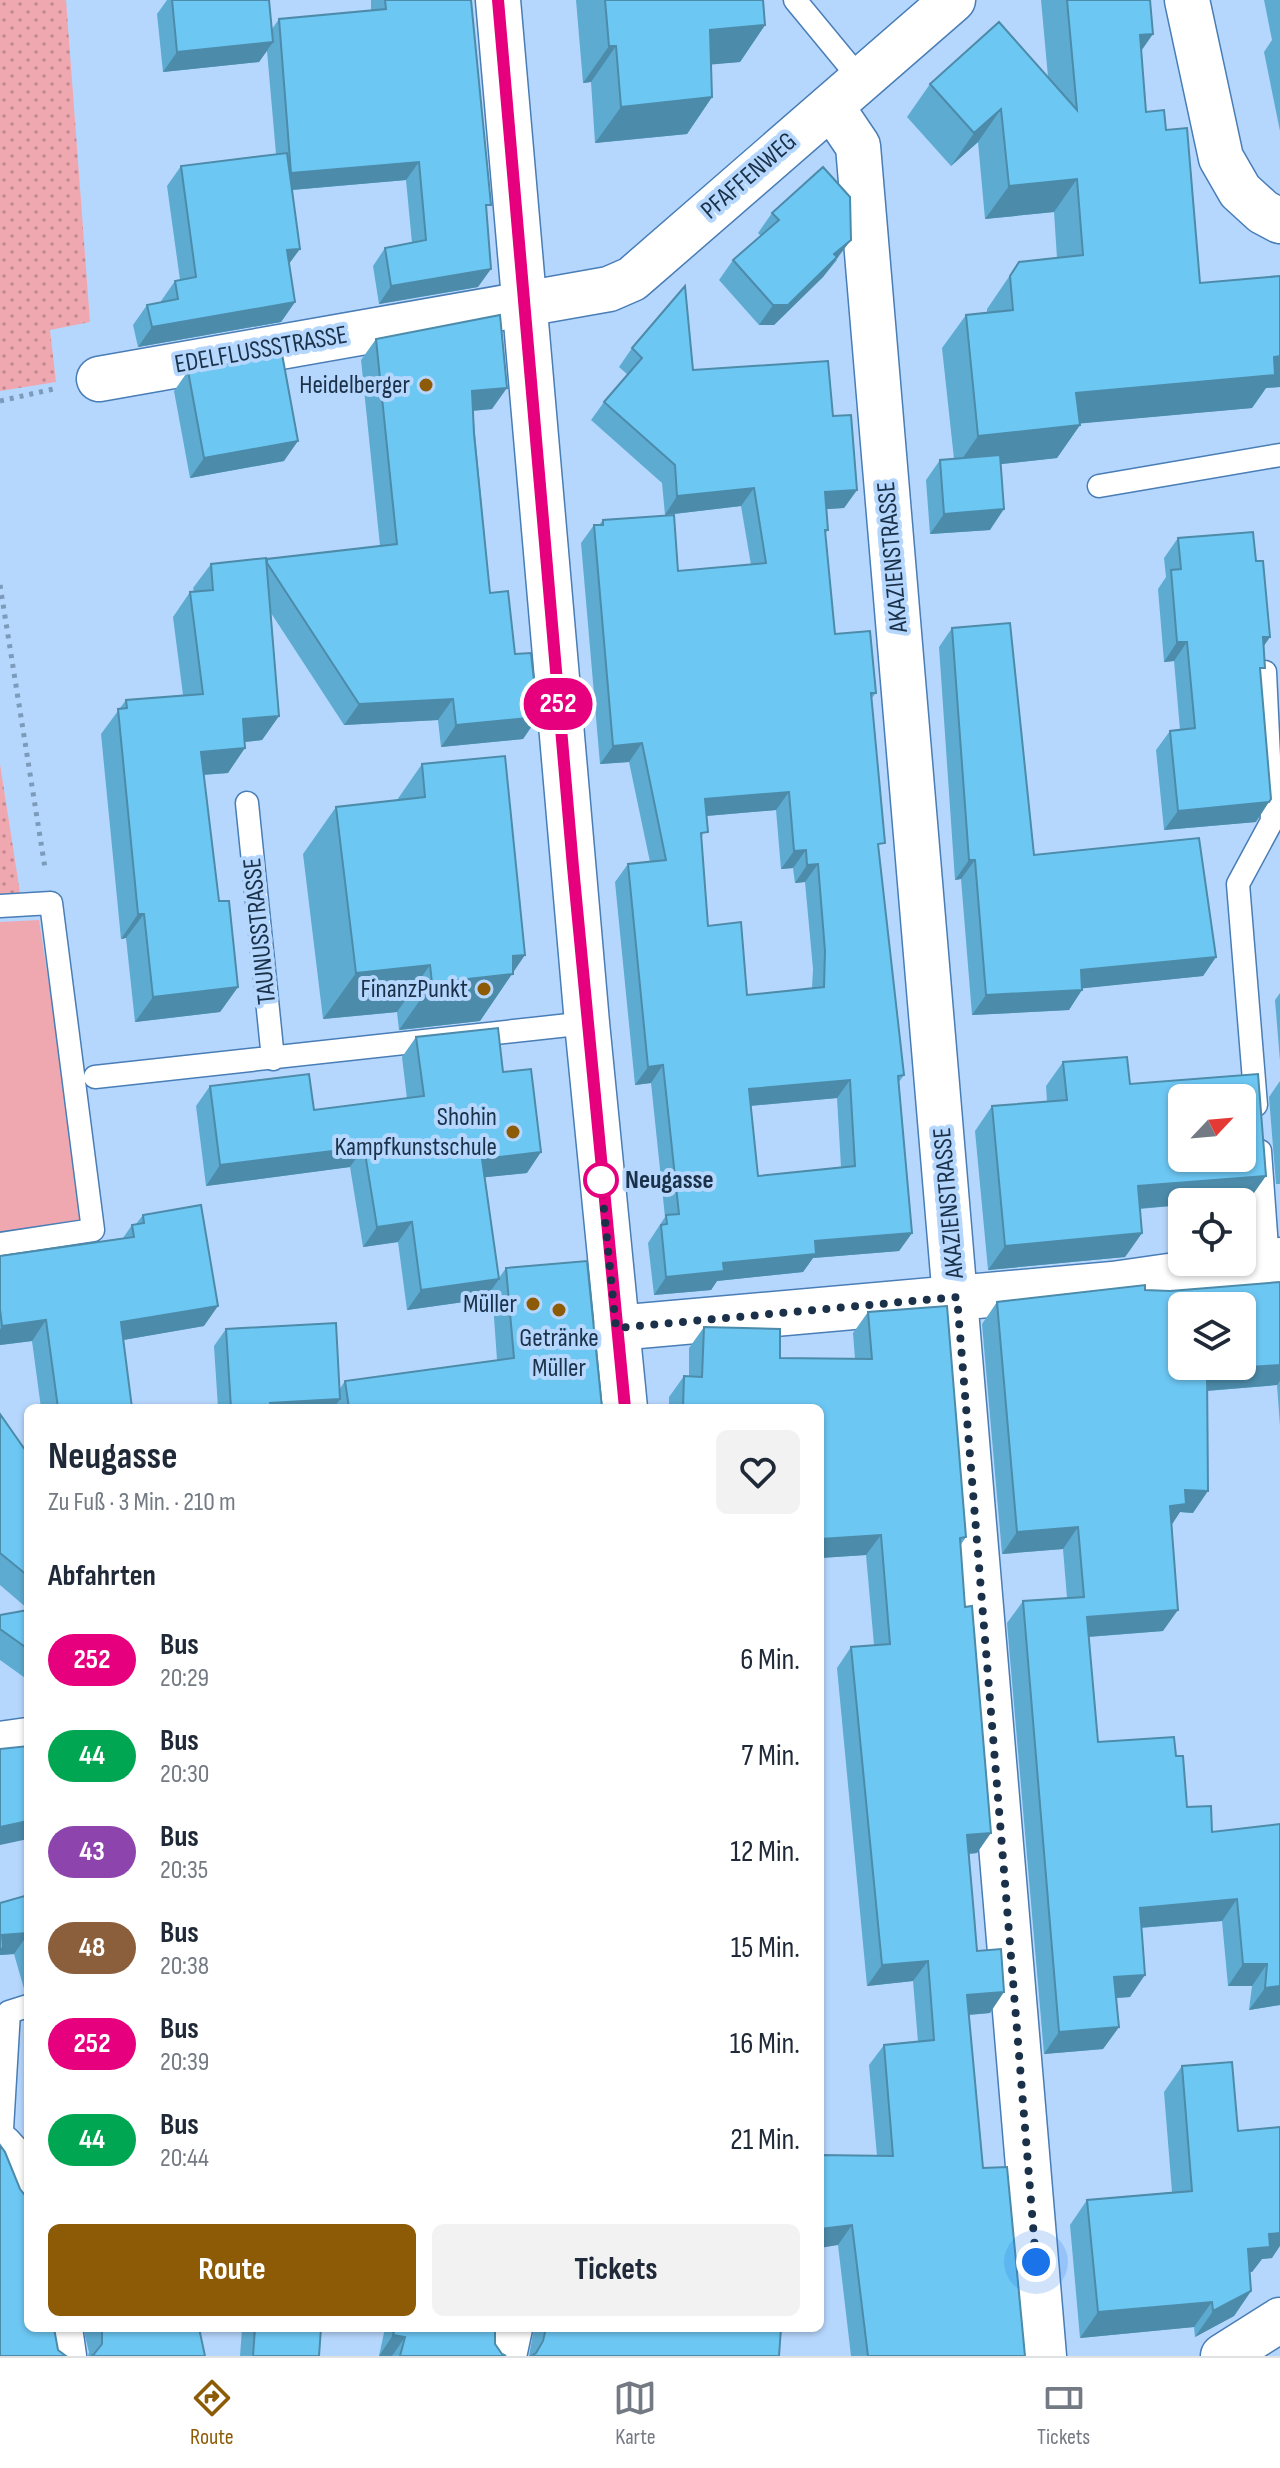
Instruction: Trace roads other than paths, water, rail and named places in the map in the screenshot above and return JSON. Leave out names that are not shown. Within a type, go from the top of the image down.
[{"type":"street","points":[[498,0],[522,303],[625,1404]]},
{"type":"street","name":"PFAFFENWEG","points":[[522,303],[609,289],[632,279],[953,0]]},
{"type":"street","points":[[1187,0],[1221,158],[1240,191],[1263,212],[1280,221]]},
{"type":"street","name":"AKAZIENSTRASSE","points":[[846,93],[858,146],[1044,2356]]},
{"type":"street","name":"EDELFLUSSSTRASSE","points":[[99,379],[522,303]]},
{"type":"street","points":[[616,1328],[1113,1284],[1274,1261]]},
{"type":"street","points":[[0,1744],[24,1741]]},
{"type":"street","points":[[10,2151],[24,2189]]},
{"type":"street","points":[[1223,2356],[1280,2320]]},
{"type":"street","points":[[61,2332],[64,2356]]},
{"type":"street","points":[[504,2356],[509,2332]]},
{"type":"lane","points":[[795,0],[846,93]]},
{"type":"lane","points":[[1099,486],[1280,455]]},
{"type":"lane","points":[[1265,672],[1272,821],[1238,884],[1258,1128],[1274,1261]]},
{"type":"lane","name":"TAUNUSSTRASSE","points":[[247,803],[273,1059]]},
{"type":"lane","points":[[0,906],[51,903],[93,1230],[0,1244]]},
{"type":"lane","points":[[95,1077],[587,1023]]},
{"type":"lane","points":[[10,2151],[9,2012],[24,2007]]},
{"type":"place","name":"Heidelberger","points":[[426,385]]},
{"type":"place","name":"FinanzPunkt","points":[[484,989]]},
{"type":"place","name":"Shohin Kampfkunstschule","points":[[513,1132]]},
{"type":"place","name":"Neugasse","points":[[601,1180]]},
{"type":"place","name":"Müller","points":[[533,1304]]},
{"type":"place","name":"Getränke Müller","points":[[559,1310]]}]
